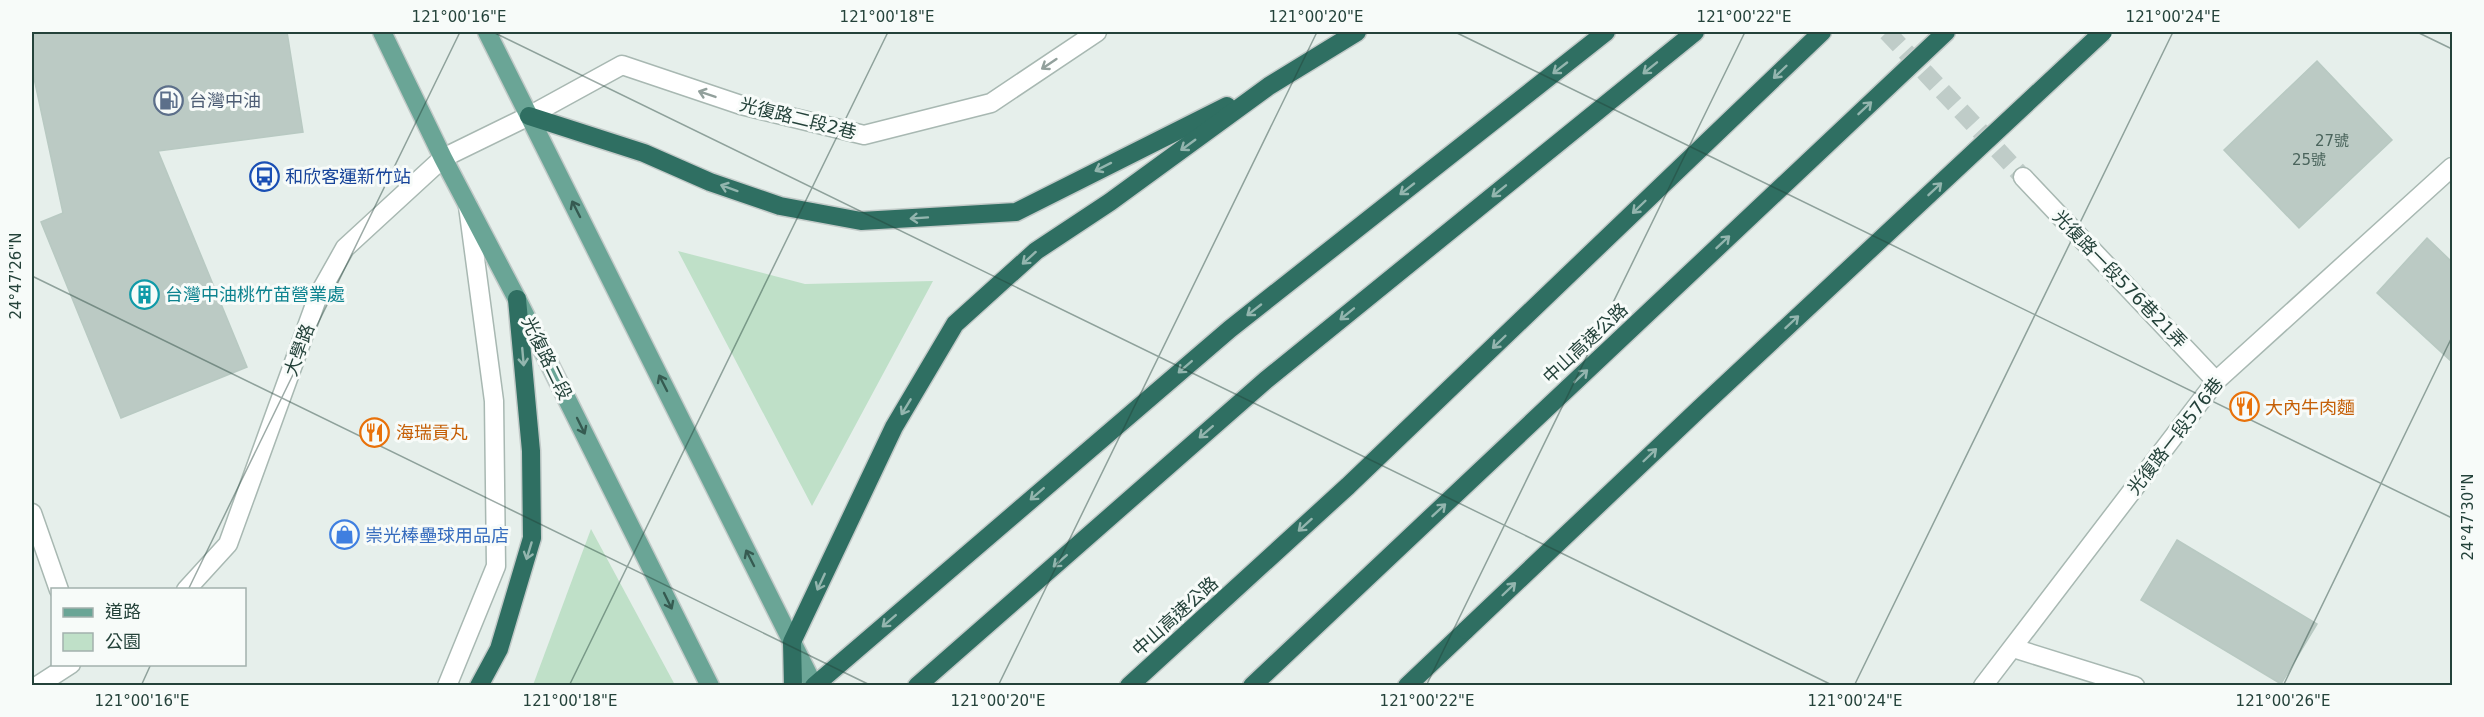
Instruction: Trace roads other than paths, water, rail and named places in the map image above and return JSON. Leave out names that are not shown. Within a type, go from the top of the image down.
[{"type":"highway","points":[[793,686],[792,642],[894,428],[955,324],[1036,251],[1110,202],[1269,86],[1357,32]]},
{"type":"highway","points":[[814,686],[1230,328],[1606,32]]},
{"type":"highway","points":[[916,686],[1266,380],[1695,32]]},
{"type":"highway","name":"中山高速公路","points":[[1129,686],[1348,486],[1822,32]]},
{"type":"highway","name":"中山高速公路","points":[[1252,686],[1946,32]]},
{"type":"highway","points":[[1407,686],[1699,409],[2103,32]]},
{"type":"highway","points":[[529,116],[644,153],[710,182],[780,206],[861,221],[1016,212],[1124,156],[1269,86]]},
{"type":"highway","points":[[479,686],[499,650],[532,538],[531,451],[517,299]]},
{"type":"main road","name":"光復路二段","points":[[382,32],[443,158],[517,299],[710,686]]},
{"type":"main road","points":[[487,32],[814,686]]},
{"type":"street","name":"光復路二段2巷","points":[[529,116],[622,65],[741,105],[864,135],[991,103],[1097,32]]},
{"type":"street","name":"大學路","points":[[188,588],[228,544],[318,296],[345,248],[443,158],[529,116]]},
{"type":"street","name":"光復路一段576巷","points":[[1983,686],[2216,381],[2452,167]]},
{"type":"street","name":"光復路一段576巷21弄","points":[[2023,177],[2216,381]]},
{"type":"street","points":[[447,686],[496,566],[494,401],[468,203]]},
{"type":"street","points":[[32,513],[58,588]]},
{"type":"street","points":[[2013,648],[2135,686]]},
{"type":"street","points":[[37,686],[68,666]]},
{"type":"tunnel","points":[[1887,32],[2023,177]]},
{"type":"place","name":"台灣中油","points":[[168,100]]},
{"type":"place","name":"和欣客運新竹站","points":[[264,176]]},
{"type":"place","name":"台灣中油桃竹苗營業處","points":[[144,294]]},
{"type":"place","name":"大內牛肉麵","points":[[2244,407]]},
{"type":"place","name":"海瑞貢丸","points":[[375,432]]},
{"type":"place","name":"崇光棒壘球用品店","points":[[344,535]]}]
